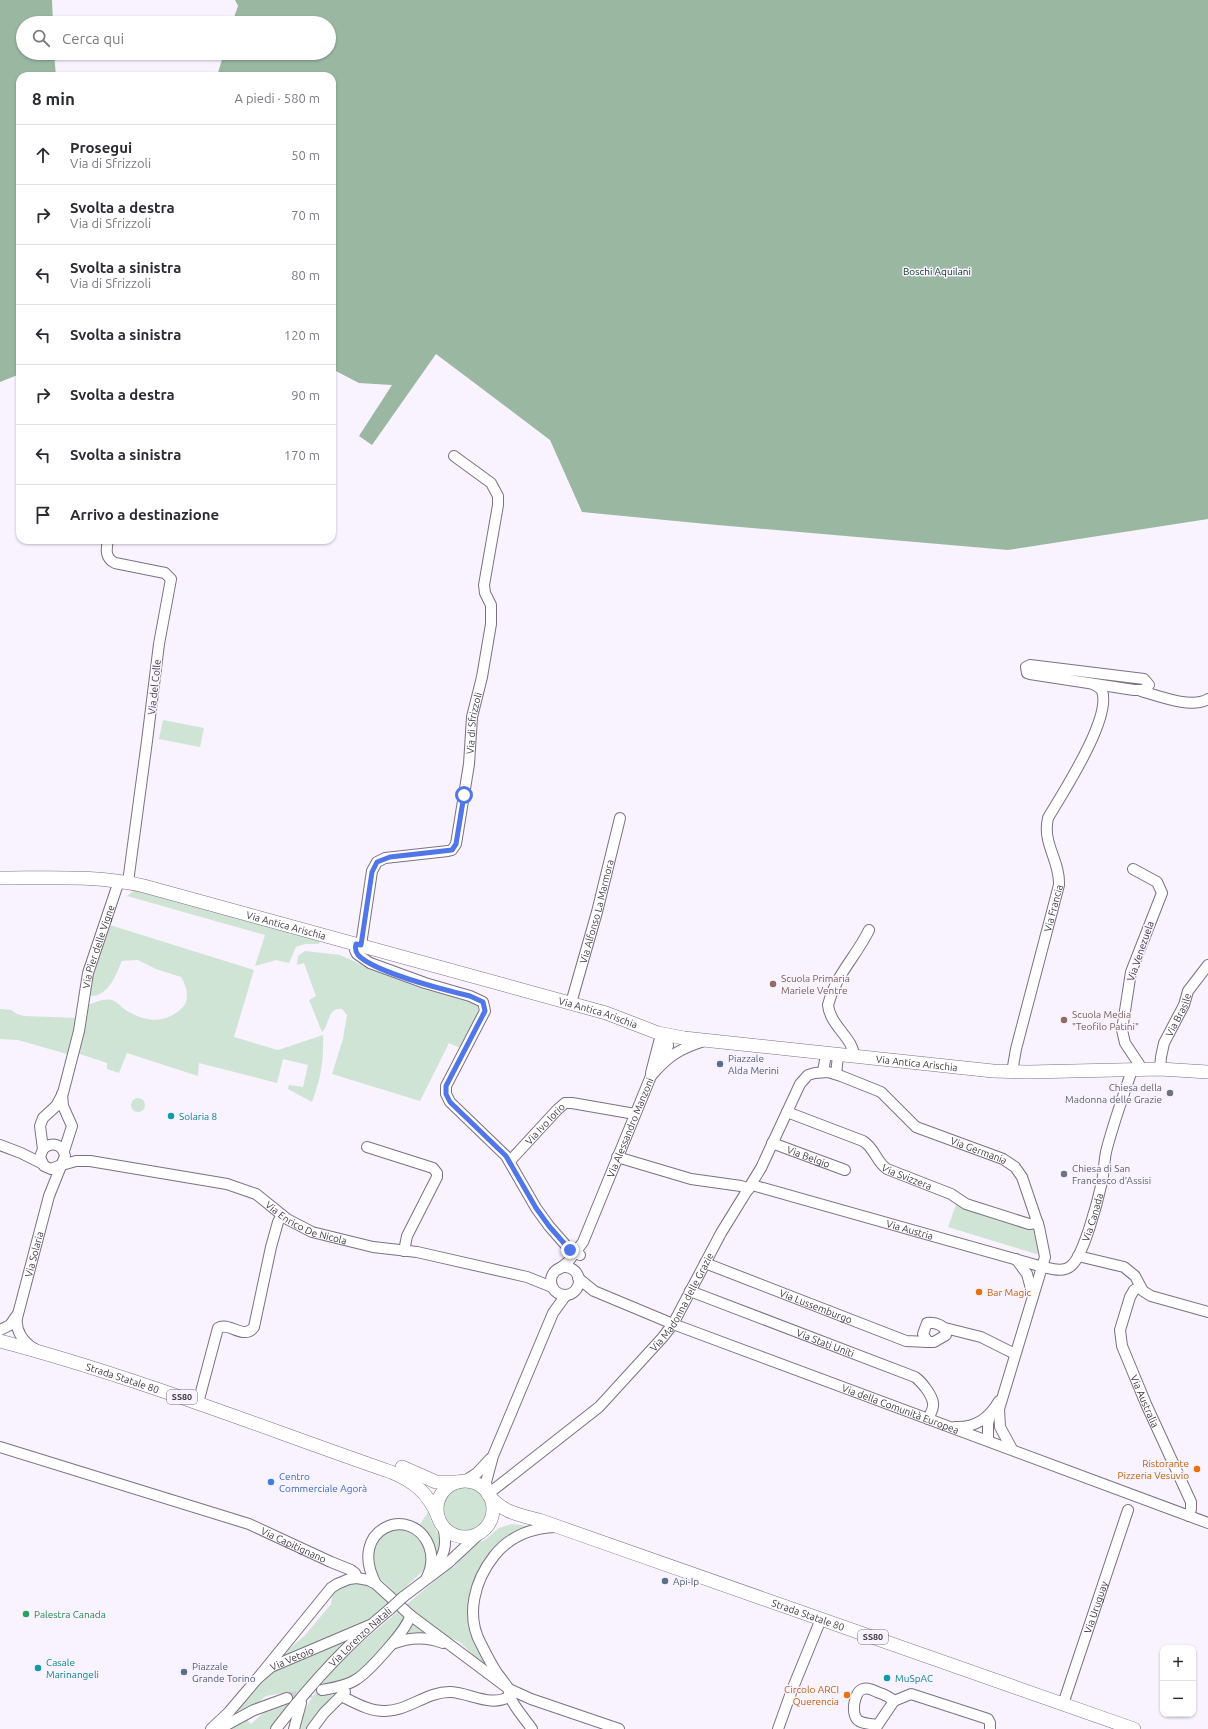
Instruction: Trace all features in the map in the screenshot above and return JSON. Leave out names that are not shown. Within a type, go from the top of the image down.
[{"type":"main road","name":"Via Antica Arischia","points":[[0,878],[83,877],[123,881],[359,944],[571,1003],[606,1013],[666,1035],[832,1055],[1012,1072],[1160,1069],[1208,1072]]},
{"type":"main road","name":"Strada Statale 80","points":[[0,1341],[106,1371],[391,1472],[409,1480],[428,1498],[441,1522]]},
{"type":"main road","name":"Strada Statale 80","points":[[312,1443],[350,1450],[371,1456],[439,1483],[463,1482]]},
{"type":"main road","name":"SS80","points":[[463,1482],[478,1485],[488,1494]]},
{"type":"main road","points":[[441,1522],[438,1505],[442,1493],[452,1485],[463,1482]]},
{"type":"main road","name":"Strada Statale 80","points":[[488,1494],[494,1502],[504,1509],[1134,1729]]},
{"type":"main road","points":[[482,1531],[491,1519],[493,1511],[492,1501],[488,1494]]},
{"type":"main road","name":"Strada Statale 80","points":[[482,1531],[508,1519],[527,1517]]},
{"type":"main road","name":"SS80","points":[[441,1522],[450,1533],[459,1536],[470,1537],[482,1531]]},
{"type":"street","name":"Via di Sfrizzoli","points":[[359,944],[372,872],[377,862],[390,857],[448,851],[452,850],[456,844],[469,764],[472,717],[482,677],[491,624],[491,605],[485,593],[484,585],[498,505],[498,496],[491,483],[454,456]]},
{"type":"street","name":"Via del Colle","points":[[107,544],[106,553],[110,560],[115,563],[165,573],[170,579],[159,644],[147,748],[123,881]]},
{"type":"street","points":[[1145,688],[1144,679],[1030,665],[1026,667],[1027,673],[1030,674],[1124,689],[1145,688],[1163,698],[1198,703],[1208,699]]},
{"type":"street","name":"Via Francia","points":[[1012,1072],[1016,1049],[1059,885],[1058,869],[1048,842],[1046,826],[1048,818],[1089,745],[1099,720],[1102,707],[1102,692],[1093,684]]},
{"type":"street","name":"Via Francia","points":[[1102,707],[1110,694],[1124,689]]},
{"type":"street","name":"Via Alfonso La Marmora","points":[[571,1003],[597,912],[620,818]]},
{"type":"street","name":"Via Venezuela","points":[[1133,869],[1157,882],[1162,893],[1131,972],[1123,1023],[1122,1030],[1125,1043],[1137,1061],[1136,1070]]},
{"type":"street","name":"Via Pier delle Vigne","points":[[63,1093],[73,1054],[90,965],[123,881]]},
{"type":"street","points":[[854,1057],[853,1049],[834,1021],[828,1005],[840,975],[858,952],[870,930]]},
{"type":"street","points":[[359,944],[355,950],[357,954],[370,963],[425,984],[470,996],[483,1002],[485,1011],[445,1090],[450,1102],[499,1147],[510,1161],[536,1208],[549,1226],[578,1254]]},
{"type":"street","name":"Via Brasile","points":[[1160,1069],[1164,1043],[1184,1006],[1188,991],[1208,965]]},
{"type":"street","points":[[641,1026],[651,1038],[658,1061]]},
{"type":"street","points":[[658,1061],[667,1052],[668,1042],[666,1035]]},
{"type":"street","name":"Via Alessandro Manzoni","points":[[577,1277],[578,1254],[658,1061],[683,1048],[706,1040]]},
{"type":"street","points":[[823,1072],[832,1055]]},
{"type":"street","points":[[832,1055],[836,1074]]},
{"type":"street","name":"Via Canada","points":[[1069,1268],[1078,1256],[1100,1191],[1106,1152],[1136,1070]]},
{"type":"street","name":"Via Germania","points":[[823,1072],[836,1074],[881,1092],[916,1127],[1010,1162],[1022,1177],[1038,1223],[1045,1253],[1043,1267],[995,1415],[996,1428],[988,1440]]},
{"type":"street","name":"Via Madonna delle Grazie","points":[[488,1494],[599,1407],[660,1341],[673,1324],[729,1219],[751,1187],[794,1095],[804,1079],[810,1074],[823,1072]]},
{"type":"street","points":[[44,1165],[40,1158],[42,1150],[40,1126],[44,1117],[52,1111],[63,1093]]},
{"type":"street","points":[[0,1145],[14,1150],[52,1169],[61,1165],[65,1158],[64,1151],[72,1128],[69,1117],[63,1106],[63,1093]]},
{"type":"street","name":"Via Ivo Iorio","points":[[510,1161],[557,1110],[565,1104],[572,1103],[635,1114]]},
{"type":"street","points":[[52,1111],[69,1117]]},
{"type":"street","name":"Via Svizzera","points":[[787,1112],[863,1141],[870,1146],[882,1165],[887,1169],[951,1194],[966,1204],[1029,1224],[1038,1223]]},
{"type":"street","name":"Via Belgio","points":[[772,1143],[845,1170]]},
{"type":"street","points":[[14,1150],[28,1152],[42,1150],[46,1146],[52,1144],[59,1146],[64,1151]]},
{"type":"street","points":[[367,1147],[433,1168],[437,1173],[407,1236],[404,1251]]},
{"type":"street","name":"Via Enrico De Nicola","points":[[64,1151],[72,1156],[90,1161],[237,1186],[260,1196],[294,1224],[312,1232],[372,1247],[417,1252],[528,1277],[552,1287]]},
{"type":"street","name":"Via Austria","points":[[617,1157],[691,1179],[751,1187],[1043,1267],[1058,1270],[1069,1268]]},
{"type":"street","name":"Via Enrico De Nicola","points":[[61,1165],[76,1161],[90,1161]]},
{"type":"street","name":"Via Solaria","points":[[44,1165],[49,1178],[49,1196]]},
{"type":"street","name":"Via Solaria","points":[[37,1351],[19,1334],[17,1326],[18,1313],[49,1196],[61,1165]]},
{"type":"street","points":[[198,1403],[218,1328],[224,1326],[246,1332],[252,1330],[254,1327],[271,1247],[278,1222],[282,1215]]},
{"type":"street","name":"Via Alessandro Manzoni","points":[[557,1270],[578,1254]]},
{"type":"street","points":[[1078,1256],[1124,1267],[1135,1276],[1143,1291],[1152,1296],[1208,1312]]},
{"type":"street","points":[[1016,1259],[1027,1274],[1033,1298]]},
{"type":"street","name":"Via Lussemburgo","points":[[705,1263],[906,1341],[934,1342],[945,1333],[958,1332],[982,1337],[1015,1354]]},
{"type":"street","points":[[488,1494],[486,1484],[492,1456],[553,1313],[578,1285],[577,1277],[569,1268],[557,1270],[551,1278],[553,1313]]},
{"type":"street","name":"Via Enrico De Nicola","points":[[528,1277],[542,1276],[557,1270]]},
{"type":"street","name":"Via della Comunità Europea","points":[[577,1277],[594,1291],[673,1324],[1208,1523]]},
{"type":"street","points":[[552,1287],[558,1293],[569,1294]]},
{"type":"street","name":"Via Australia","points":[[1140,1287],[1134,1290],[1130,1297],[1120,1330],[1122,1346],[1149,1411],[1191,1502],[1189,1516]]},
{"type":"street","name":"Via della Comunità Europea","points":[[569,1294],[594,1291]]},
{"type":"street","name":"Via Stati Uniti","points":[[690,1291],[915,1378],[922,1384],[932,1398],[932,1410],[928,1419]]},
{"type":"street","name":"Via Solaria","points":[[0,1330],[13,1322],[18,1313]]},
{"type":"street","points":[[928,1342],[923,1334],[927,1323],[931,1323],[945,1333]]},
{"type":"street","points":[[995,1415],[1002,1432],[1012,1449]]},
{"type":"street","name":"Via Germania","points":[[949,1427],[977,1424],[995,1415]]},
{"type":"street","name":"Via Capitignano","points":[[0,1447],[249,1524],[351,1570],[355,1573],[357,1578],[368,1580],[376,1584],[410,1615],[484,1671],[509,1693],[532,1729]]},
{"type":"street","points":[[463,1482],[481,1470],[492,1456]]},
{"type":"street","points":[[490,1467],[494,1476],[501,1479],[509,1479]]},
{"type":"street","name":"Via Uruguay","points":[[1063,1704],[1128,1510]]},
{"type":"street","name":"Via Lorenzo Natali","points":[[425,1579],[444,1552],[446,1543],[441,1522]]},
{"type":"street","points":[[376,1584],[370,1570],[368,1547],[371,1540],[381,1530],[395,1524],[409,1526],[425,1538],[431,1556],[430,1570],[425,1579]]},
{"type":"street","points":[[557,1527],[530,1531],[511,1540],[497,1553],[482,1574],[474,1598],[474,1618],[479,1642],[509,1693],[619,1729]]},
{"type":"street","name":"Via Lorenzo Natali","points":[[276,1729],[332,1663],[370,1625],[425,1579],[448,1563],[482,1531]]},
{"type":"street","points":[[257,1679],[331,1588],[342,1581],[357,1578]]},
{"type":"street","points":[[312,1729],[324,1713],[391,1645],[410,1620],[410,1615]]},
{"type":"street","points":[[778,1729],[821,1619]]},
{"type":"street","name":"Via Vetoio","points":[[211,1729],[229,1712],[257,1679],[271,1667],[370,1625]]},
{"type":"street","points":[[391,1645],[402,1640],[424,1638],[434,1640],[454,1648]]},
{"type":"street","points":[[484,1671],[491,1670],[491,1662]]},
{"type":"street","points":[[322,1690],[341,1686],[357,1679]]},
{"type":"street","points":[[894,1701],[868,1688],[862,1689],[858,1692],[853,1707],[856,1718],[876,1727],[894,1701],[905,1696],[914,1695],[988,1719],[990,1729]]},
{"type":"street","points":[[341,1696],[365,1707],[384,1711],[395,1710],[437,1694],[451,1692],[501,1701],[509,1693]]},
{"type":"street","name":"Via Lorenzo Natali","points":[[294,1729],[303,1697]]},
{"type":"street","points":[[219,1729],[254,1710],[287,1698]]},
{"type":"green space","points":[[0,0],[52,0],[53,16],[16,16],[16,60],[55,60],[56,72],[16,72],[16,376],[0,382]]},
{"type":"green space","name":"Boschi Aquilani","points":[[235,0],[1208,0],[1208,519],[1008,550],[582,512],[550,440],[436,354],[372,445],[359,436],[392,385],[359,383],[336,371],[336,72],[218,72],[222,60],[336,60],[336,16],[234,16],[238,6]]},
{"type":"green space","points":[[163,720],[204,728],[200,747],[159,739]]},
{"type":"green space","points":[[135,890],[320,940],[319,944],[305,944],[296,947],[289,963],[276,960],[255,966],[265,935],[127,896]]},
{"type":"green space","points":[[110,925],[254,970],[234,1037],[278,1050],[323,1035],[321,1069],[318,1085],[312,1102],[288,1089],[289,1085],[303,1087],[308,1065],[283,1059],[277,1083],[199,1063],[198,1076],[127,1053],[119,1073],[107,1069],[107,1063],[77,1053],[88,1005],[103,1000],[112,1000],[124,1009],[139,1017],[154,1020],[168,1017],[182,1008],[185,1004],[187,992],[181,977],[156,969],[138,960],[122,961],[114,979],[106,989],[102,993],[89,996],[92,979]]},
{"type":"green space","points":[[305,951],[340,955],[371,969],[416,985],[474,1001],[479,1005],[478,1012],[460,1048],[449,1043],[420,1101],[332,1074],[343,1039],[347,1015],[342,1009],[337,1009],[334,1011],[322,1032],[309,1000],[316,996],[304,963],[297,965],[298,956]]},
{"type":"green space","points":[[0,1009],[11,1010],[24,1016],[77,1018],[67,1054],[18,1040],[0,1039]]},
{"type":"green space","points":[[138,1098],[143,1100],[145,1105],[143,1110],[138,1112],[133,1110],[131,1105],[133,1100]]},
{"type":"green space","points":[[956,1205],[1028,1229],[1029,1227],[1037,1229],[1044,1249],[1036,1254],[948,1227]]},
{"type":"green space","points":[[464,1487],[476,1491],[482,1497],[486,1509],[482,1521],[476,1527],[464,1531],[452,1527],[446,1521],[442,1509],[446,1497],[452,1491]]},
{"type":"green space","points":[[428,1512],[438,1533],[440,1543],[436,1555],[430,1538],[419,1526]]},
{"type":"green space","points":[[512,1524],[529,1526],[508,1536],[471,1596],[488,1665],[486,1665],[460,1642],[448,1637],[418,1616],[406,1605],[449,1569],[454,1567],[471,1547],[486,1539],[499,1528]]},
{"type":"green space","points":[[398,1527],[416,1534],[425,1544],[428,1551],[428,1556],[426,1568],[397,1595],[375,1573],[372,1550],[379,1536]]},
{"type":"green space","points":[[366,1582],[390,1602],[366,1622],[274,1663],[306,1634],[331,1604],[332,1595],[336,1590],[348,1583]]},
{"type":"green space","points":[[400,1610],[406,1617],[379,1653],[353,1676],[324,1686],[325,1695],[333,1694],[309,1729],[300,1729],[304,1713],[313,1696],[325,1680],[356,1648]]},
{"type":"green space","points":[[414,1622],[435,1635],[403,1636]]},
{"type":"green space","points":[[352,1636],[323,1665],[270,1729],[229,1729],[248,1718],[248,1721],[251,1724],[269,1708],[289,1701],[288,1692],[266,1696],[252,1708],[231,1721],[228,1717],[270,1672]]},
{"type":"tunnel","points":[[287,1698],[322,1690]]},
{"type":"place","name":"Scuola Primaria Mariele Ventre","points":[[773,984]]},
{"type":"place","name":"Scuola Media \"Teofilo Patini\"","points":[[1064,1020]]},
{"type":"place","name":"Piazzale Alda Merini","points":[[720,1064]]},
{"type":"place","name":"Chiesa della Madonna delle Grazie","points":[[1170,1093]]},
{"type":"place","name":"Solaria 8","points":[[171,1116]]},
{"type":"place","name":"Chiesa di San Francesco d'Assisi","points":[[1064,1174]]},
{"type":"place","name":"Bar Magic","points":[[979,1292]]},
{"type":"place","name":"Ristorante Pizzeria Vesuvio","points":[[1197,1469]]},
{"type":"place","name":"Centro Commerciale Agorà","points":[[271,1482]]},
{"type":"place","name":"Api-Ip","points":[[665,1581]]},
{"type":"place","name":"Palestra Canada","points":[[26,1614]]},
{"type":"place","name":"Casale Marinangeli","points":[[38,1668]]},
{"type":"place","name":"Piazzale Grande Torino","points":[[184,1672]]},
{"type":"place","name":"MuSpAC","points":[[887,1678]]},
{"type":"place","name":"Circolo ARCI Querencia","points":[[847,1695]]},
{"type":"route","points":[[464,795],[455,848],[448,851],[385,858],[377,862],[374,866],[361,945],[356,944],[355,950],[364,960],[389,971],[425,984],[470,996],[483,1002],[485,1011],[456,1070],[446,1086],[445,1090],[447,1097],[450,1102],[499,1147],[510,1161],[536,1208],[549,1226],[570,1250]]}]
